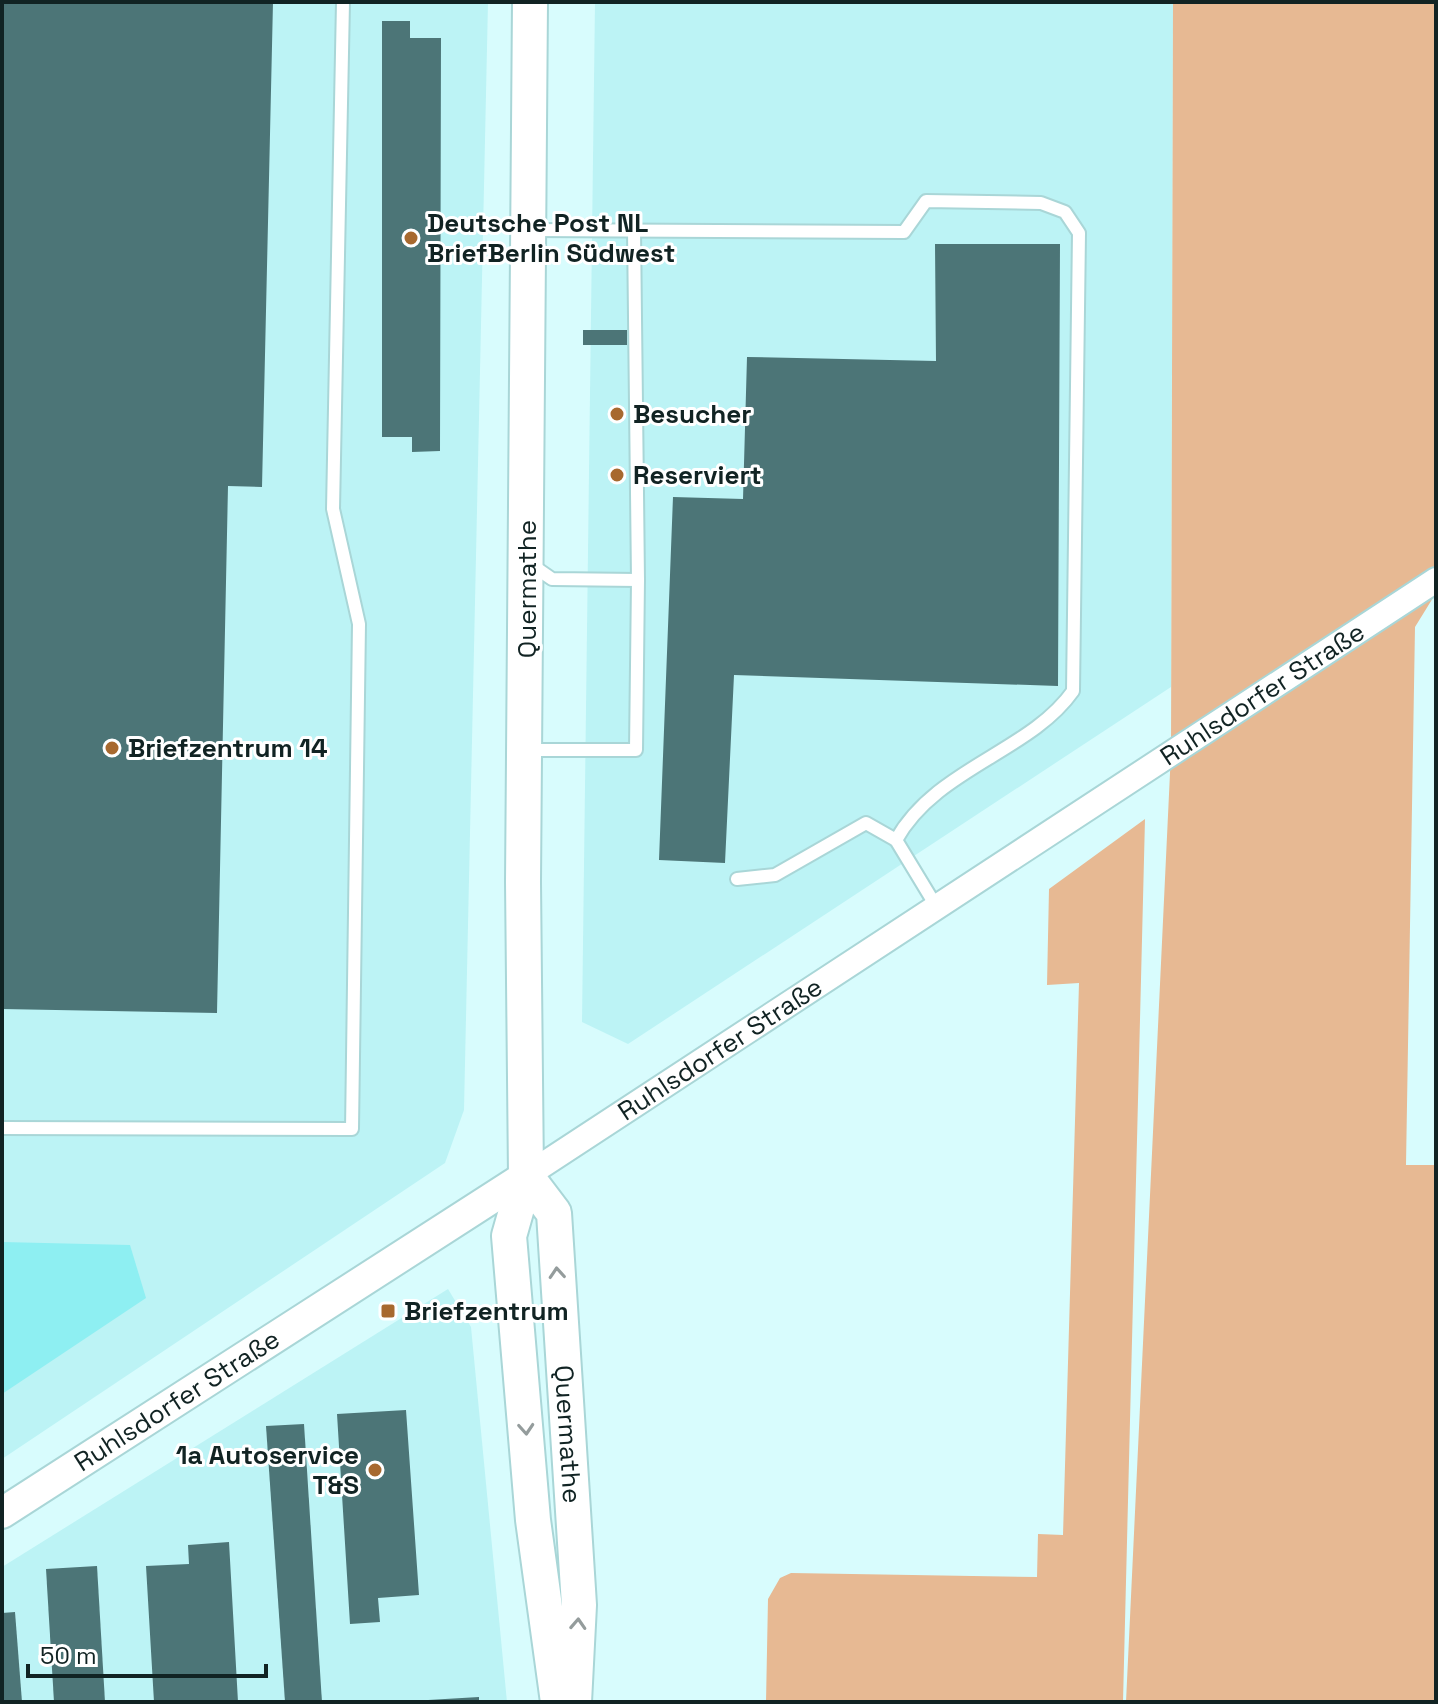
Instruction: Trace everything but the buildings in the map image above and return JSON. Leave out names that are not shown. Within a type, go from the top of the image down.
[{"type":"main road","name":"Quermathe","points":[[530,2],[531,230],[523,882],[526,1176],[509,1236],[533,1520],[558,1702]]},
{"type":"main road","name":"Quermathe","points":[[526,1176],[554,1213],[579,1605],[574,1702]]},
{"type":"street","name":"Ruhlsdorfer Straße","points":[[2,1513],[757,1028],[804,991],[1436,580]]},
{"type":"lane","points":[[2,1128],[352,1129],[359,624],[333,509],[343,2]]},
{"type":"lane","points":[[531,230],[904,232],[926,201],[1041,203],[1065,212],[1079,233],[1073,691],[1060,710],[955,778],[908,818],[896,840]]},
{"type":"lane","points":[[526,750],[636,750],[638,580],[634,230]]},
{"type":"lane","points":[[527,561],[552,579],[638,580]]},
{"type":"lane","points":[[737,879],[775,875],[866,823],[896,840],[936,906]]},
{"type":"shaded area","points":[[2,2],[488,2],[464,1110],[445,1163],[2,1459]]},
{"type":"shaded area","points":[[595,2],[1173,2],[1171,687],[628,1044],[582,1022]]},
{"type":"shaded area","points":[[1173,2],[1436,2],[1436,593],[1415,627],[1406,1165],[1436,1165],[1436,1702],[1126,1702],[1171,752]]},
{"type":"shaded area","points":[[1145,819],[1123,1702],[766,1702],[768,1599],[780,1578],[791,1573],[1037,1577],[1038,1534],[1063,1535],[1079,983],[1047,985],[1049,889]]},
{"type":"shaded area","points":[[2,1242],[130,1245],[146,1298],[2,1394]]},
{"type":"shaded area","points":[[448,1289],[471,1327],[507,1702],[2,1702],[2,1567]]},
{"type":"place","name":"Deutsche Post NL BriefBerlin Südwest","points":[[411,238]]},
{"type":"place","name":"Besucher","points":[[617,414]]},
{"type":"place","name":"Reserviert","points":[[617,475]]},
{"type":"place","name":"Briefzentrum 14","points":[[112,748]]},
{"type":"place","name":"Briefzentrum","points":[[388,1311]]},
{"type":"place","name":"1a Autoservice T&S","points":[[375,1470]]}]
